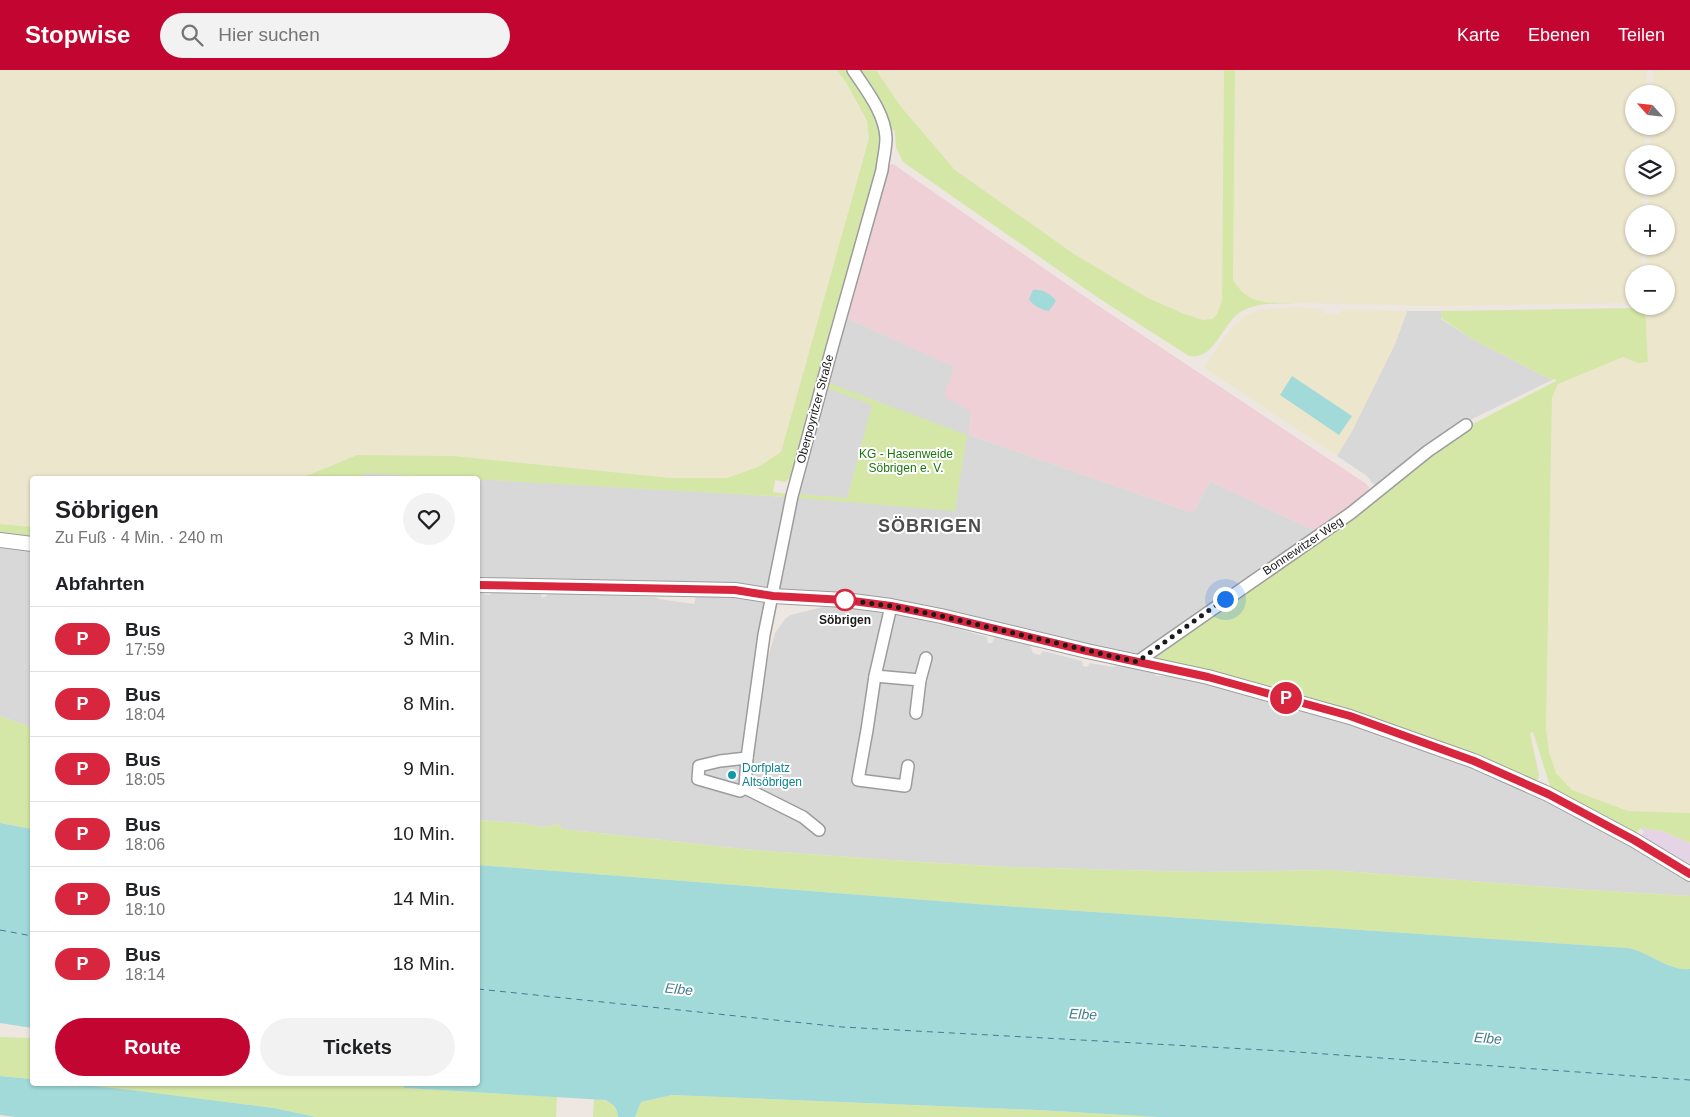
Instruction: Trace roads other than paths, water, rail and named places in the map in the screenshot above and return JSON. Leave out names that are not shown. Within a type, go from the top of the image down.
[{"type":"street","name":"Oberpoyritzer Straße","points":[[745,788],[747,758],[764,635],[792,496],[886,152],[884,124],[872,98],[853,70]]},
{"type":"street","name":"Bonnewitzer Weg","points":[[1137,662],[1351,513],[1428,451],[1466,425]]},
{"type":"street","points":[[0,540],[30,544]]},
{"type":"street","points":[[480,586],[735,590],[773,596],[845,600],[891,606],[1208,677],[1350,716],[1474,761],[1548,794],[1634,840],[1690,874]]},
{"type":"street","points":[[891,606],[875,676],[868,730],[858,780],[905,786],[908,766]]},
{"type":"street","points":[[916,713],[920,680],[926,658]]},
{"type":"street","points":[[875,676],[920,680]]},
{"type":"street","points":[[747,758],[699,766],[698,779],[740,791],[745,788],[800,816],[819,830]]},
{"type":"water","points":[[1033,290],[1046,292],[1056,301],[1049,311],[1033,304],[1029,299]]},
{"type":"water","points":[[1292,376],[1352,416],[1339,435],[1280,395]]},
{"type":"water","points":[[0,823],[30,829],[30,1028],[0,1023]]},
{"type":"water","name":"Elbe","points":[[480,865],[990,905],[1628,948],[1674,967],[1690,969],[1690,1117],[1158,1117],[1038,1110],[672,1095],[641,1102],[635,1117],[618,1117],[614,1106],[605,1100],[405,1088],[402,1086],[480,1086]]},
{"type":"water","points":[[0,1076],[30,1079],[30,1086],[93,1086],[130,1090],[274,1108],[316,1117],[16,1117],[0,1115]]},
{"type":"place","name":"Söbrigen","points":[[845,600]]},
{"type":"place","name":"Dorfplatz Altsöbrigen","points":[[732,775]]},
{"type":"district","name":"SÖBRIGEN","points":[[930,526]]},
{"type":"park label","name":"KG - Hasenweide Söbrigen e. V.","points":[[906,461]]}]
